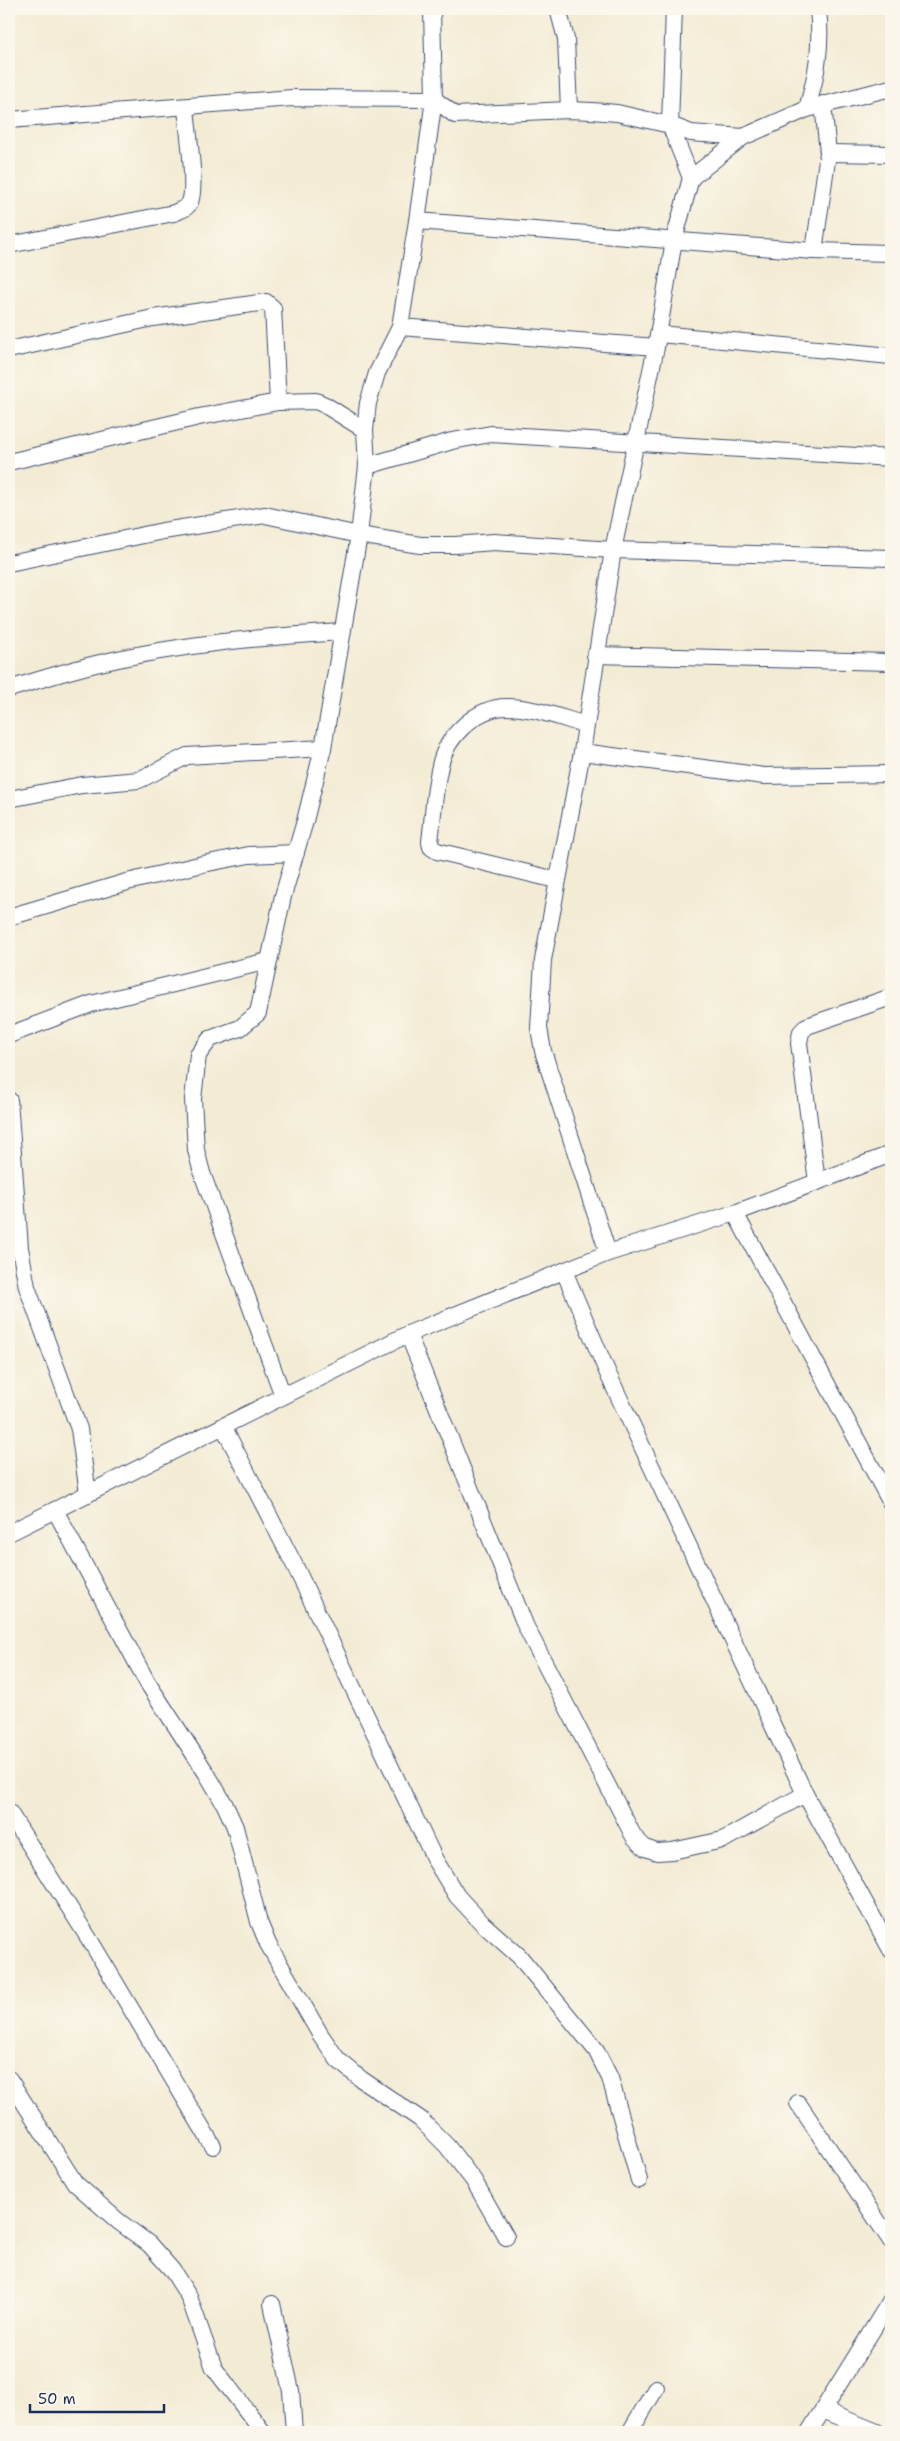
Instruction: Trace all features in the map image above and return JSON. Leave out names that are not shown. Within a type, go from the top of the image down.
[{"type":"street","points":[[284,1396],[202,1174],[196,1150],[193,1099],[198,1055],[210,1039],[240,1028],[258,1013],[282,896],[296,853],[323,748],[358,535],[367,466],[365,430],[368,402],[377,373],[400,327],[417,221],[434,99],[432,9]]},
{"type":"street","points":[[558,9],[566,39],[569,110]]},
{"type":"street","points":[[674,9],[670,125],[691,178]]},
{"type":"street","points":[[807,109],[820,55],[821,36],[818,9]]},
{"type":"street","points":[[608,1253],[543,1051],[540,1028],[543,960],[556,880],[582,752],[595,655],[613,550],[658,341],[674,240],[691,178],[743,137],[807,109],[891,88]]},
{"type":"street","points":[[9,120],[292,98],[434,99],[455,115],[569,110],[617,114],[670,125],[692,133],[743,137]]},
{"type":"street","points":[[814,251],[828,153],[823,104]]},
{"type":"street","points":[[9,245],[174,213],[185,208],[190,202],[193,187],[186,107]]},
{"type":"street","points":[[828,153],[891,154]]},
{"type":"street","points":[[417,221],[814,251],[891,253]]},
{"type":"street","points":[[9,350],[153,318],[266,302],[273,308],[278,402]]},
{"type":"street","points":[[400,327],[891,356]]},
{"type":"street","points":[[9,462],[199,417],[278,402],[316,401],[325,404],[365,430]]},
{"type":"street","points":[[367,466],[452,441],[491,434],[891,458]]},
{"type":"street","points":[[9,563],[163,531],[265,516],[358,535],[420,545],[494,542],[613,550],[891,558]]},
{"type":"street","points":[[9,689],[100,663],[150,653],[245,638],[342,632]]},
{"type":"street","points":[[595,655],[891,662]]},
{"type":"street","points":[[556,880],[431,848],[430,842],[440,764],[447,746],[465,725],[478,714],[492,708],[509,706],[536,711],[586,725]]},
{"type":"street","points":[[9,799],[82,785],[139,780],[187,756],[323,748]]},
{"type":"street","points":[[582,752],[764,776],[891,774]]},
{"type":"street","points":[[9,917],[127,882],[203,864],[250,855],[296,853]]},
{"type":"street","points":[[9,1035],[91,1004],[268,961]]},
{"type":"street","points":[[817,1182],[799,1043],[801,1032],[807,1026],[891,997]]},
{"type":"street","points":[[9,1100],[20,1248],[27,1287],[79,1429],[88,1494]]},
{"type":"street","points":[[9,1533],[408,1334],[608,1253],[735,1213],[891,1154]]},
{"type":"street","points":[[735,1213],[891,1503]]},
{"type":"street","points":[[564,1271],[609,1376],[805,1794],[891,1950]]},
{"type":"street","points":[[408,1334],[526,1627],[634,1837],[644,1848],[657,1852],[672,1851],[724,1840],[805,1794]]},
{"type":"street","points":[[223,1426],[304,1583],[435,1860],[457,1896],[483,1924],[519,1956],[596,2050],[610,2078],[639,2180]]},
{"type":"street","points":[[55,1510],[148,1682],[225,1805],[236,1827],[259,1922],[268,1944],[320,2034],[338,2060],[420,2119],[447,2146],[474,2181],[506,2237]]},
{"type":"street","points":[[9,1812],[91,1942],[213,2146]]},
{"type":"street","points":[[9,2080],[75,2183],[118,2221],[149,2244],[172,2270],[189,2297],[214,2368],[263,2432]]},
{"type":"street","points":[[798,2103],[891,2241]]},
{"type":"street","points":[[809,2432],[891,2300]]},
{"type":"street","points":[[272,2304],[291,2391],[294,2432]]},
{"type":"street","points":[[630,2432],[656,2388]]},
{"type":"street","points":[[823,2410],[877,2432]]}]
